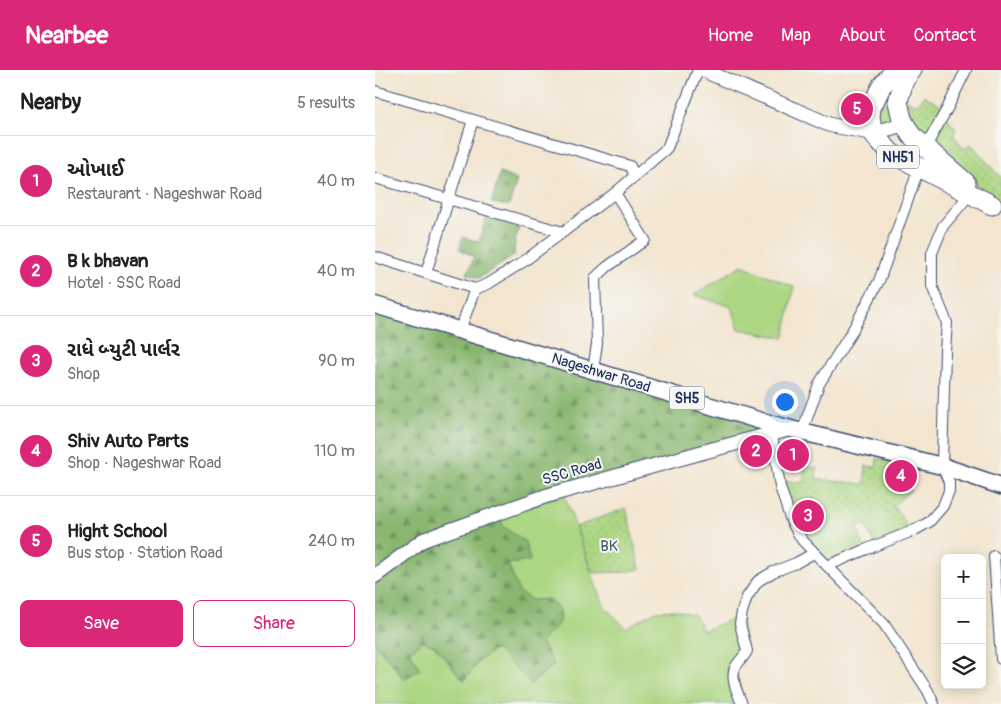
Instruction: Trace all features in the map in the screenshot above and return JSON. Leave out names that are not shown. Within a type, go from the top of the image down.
[{"type":"highway","name":"NH51","points":[[895,70],[882,85],[871,108],[870,117],[873,133],[891,153],[997,209]]},
{"type":"highway","name":"NH51","points":[[911,70],[904,80],[898,102],[902,119],[911,135],[997,209]]},
{"type":"main road","name":"Nageshwar Road","points":[[375,305],[796,431],[942,466],[1001,486]]},
{"type":"street","points":[[375,258],[475,289],[488,284],[523,262],[615,193],[667,148],[698,70]]},
{"type":"street","points":[[703,70],[830,125],[873,133],[905,124]]},
{"type":"street","points":[[925,148],[966,70]]},
{"type":"street","points":[[375,91],[629,166],[635,177]]},
{"type":"street","points":[[426,274],[473,120]]},
{"type":"street","points":[[796,431],[819,384],[851,334],[879,281],[919,168]]},
{"type":"street","points":[[375,178],[563,232]]},
{"type":"street","points":[[593,370],[597,344],[595,278],[645,240],[615,193]]},
{"type":"street","points":[[827,566],[915,530],[929,522],[943,506],[949,492],[949,482],[942,466],[947,324],[932,286],[932,253],[943,226],[970,194]]},
{"type":"street","points":[[460,330],[475,289]]},
{"type":"street","name":"SSC Road","points":[[375,576],[423,540],[547,496],[703,452],[772,434],[796,431]]},
{"type":"street","points":[[772,434],[780,488],[791,521],[802,540],[884,624],[928,691],[934,704]]},
{"type":"street","points":[[742,704],[734,678],[734,669],[747,651],[741,624],[742,612],[747,597],[758,582],[773,572],[796,563],[814,553]]},
{"type":"street","points":[[994,556],[1001,659]]},
{"type":"green space","points":[[894,75],[892,116],[886,123],[880,124],[877,123],[879,98]]},
{"type":"green space","points":[[924,95],[947,109],[944,114],[956,129],[953,135],[964,149],[971,144],[1001,178],[1001,207],[927,143],[905,113],[908,99],[913,104],[920,103]]},
{"type":"green space","points":[[500,173],[517,180],[509,206],[491,203]]},
{"type":"green space","points":[[488,212],[521,222],[515,241],[514,256],[479,278],[467,274],[474,257],[459,249],[463,237],[479,242]]},
{"type":"green space","points":[[742,265],[794,287],[784,338],[739,329],[732,307],[694,295]]},
{"type":"green space","points":[[375,305],[790,429],[498,514],[504,527],[525,542],[530,561],[508,564],[519,592],[532,600],[549,599],[560,611],[559,623],[541,642],[554,665],[531,684],[496,649],[478,663],[464,681],[434,645],[422,641],[410,652],[420,669],[404,679],[375,643]]},
{"type":"green space","points":[[877,458],[893,463],[893,481],[908,483],[907,488],[911,490],[893,506],[909,530],[874,543],[865,524],[857,528],[864,546],[830,563],[802,535],[823,528],[814,499],[792,504],[782,480],[804,483],[804,467],[817,468],[816,479],[864,484],[866,466],[876,467]]},
{"type":"green space","points":[[563,491],[600,597],[606,608],[626,628],[656,611],[676,610],[695,615],[703,631],[741,615],[747,651],[734,669],[742,704],[375,704],[375,576],[423,540]]},
{"type":"green space","name":"BK","points":[[626,508],[640,569],[625,572],[592,573],[576,527]]},
{"type":"place","name":"Hight School","points":[[857,109]]},
{"type":"place","name":"B k bhavan","points":[[756,451]]},
{"type":"place","name":"ઓખાઈ","points":[[793,455]]},
{"type":"place","name":"Shiv Auto Parts","points":[[901,476]]},
{"type":"place","name":"રાધે બ્યુટી પાર્લર","points":[[808,516]]}]
